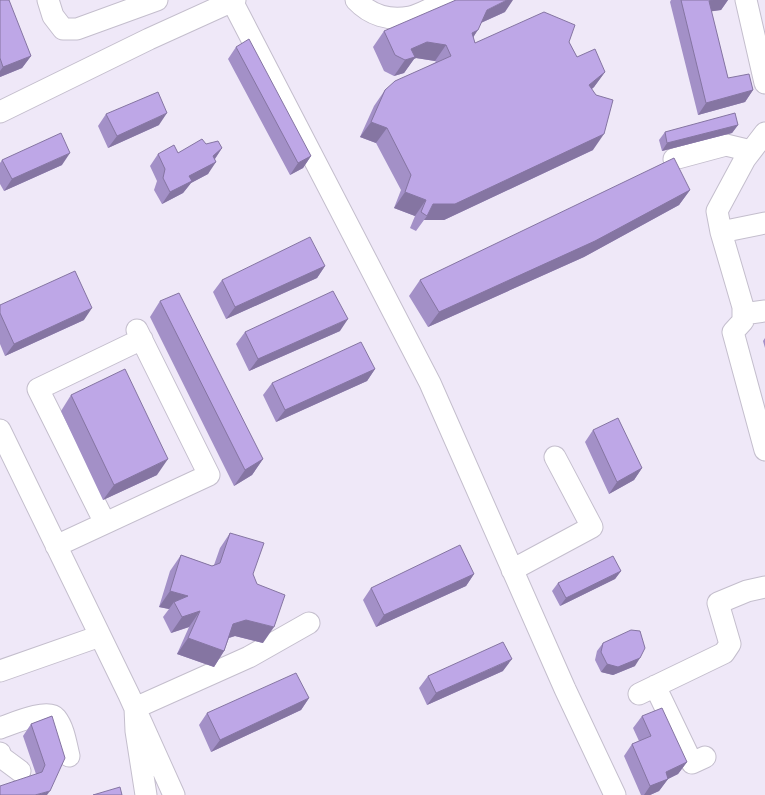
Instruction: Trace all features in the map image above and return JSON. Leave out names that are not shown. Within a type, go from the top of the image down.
[{"type":"street","points":[[48,0],[53,16],[63,29],[77,29],[157,0]]},
{"type":"street","points":[[356,0],[361,5],[381,17],[410,17],[441,4],[444,0]]},
{"type":"street","points":[[746,0],[765,83]]},
{"type":"street","points":[[0,112],[149,39],[233,1],[430,383],[565,689],[615,795]]},
{"type":"street","points":[[765,133],[745,159],[717,211],[721,232],[743,306],[743,321],[733,332],[765,450]]},
{"type":"street","points":[[674,159],[726,145],[752,151]]},
{"type":"street","points":[[721,232],[765,223]]},
{"type":"street","points":[[743,314],[765,311]]},
{"type":"street","points":[[56,546],[209,475],[140,334],[38,389],[105,523]]},
{"type":"street","points":[[0,430],[135,708],[174,795]]},
{"type":"street","points":[[512,570],[592,527],[555,456]]},
{"type":"street","points":[[705,757],[692,763],[647,690],[724,652],[730,644],[718,603],[747,590],[765,587]]},
{"type":"street","points":[[135,708],[249,657],[309,622]]},
{"type":"street","points":[[0,671],[100,636]]},
{"type":"street","points":[[135,708],[136,731],[146,795]]},
{"type":"street","points":[[0,728],[46,713],[55,716],[61,726],[69,756]]},
{"type":"street","points":[[0,753],[1,757],[20,771]]},
{"type":"building","points":[[0,0],[9,0],[31,56],[3,67],[0,58]]},
{"type":"building","points":[[456,0],[507,0],[487,10],[478,30],[472,33],[475,43],[544,12],[575,25],[569,42],[577,57],[595,49],[605,72],[589,85],[596,95],[613,100],[604,134],[455,204],[433,204],[427,216],[421,212],[426,200],[405,192],[411,175],[387,128],[371,122],[385,90],[395,81],[451,56],[446,45],[427,42],[411,49],[415,57],[405,60],[395,55],[384,31]]},
{"type":"building","points":[[681,0],[713,0],[709,1],[728,78],[749,74],[753,90],[706,103]]},
{"type":"building","points":[[249,39],[311,156],[298,163],[236,47]]},
{"type":"building","points":[[158,92],[167,113],[117,136],[106,114]]},
{"type":"building","points":[[735,113],[738,125],[667,143],[665,132]]},
{"type":"building","points":[[61,133],[70,153],[12,179],[2,160]]},
{"type":"building","points":[[202,139],[206,144],[218,141],[222,148],[213,156],[216,162],[189,176],[192,181],[170,192],[163,178],[165,169],[158,154],[174,145],[178,153]]},
{"type":"building","points":[[674,158],[690,190],[595,241],[439,312],[420,280]]},
{"type":"building","points":[[310,237],[325,266],[235,307],[222,280]]},
{"type":"building","points":[[75,271],[92,308],[14,344],[0,313],[0,305]]},
{"type":"building","points":[[333,291],[348,319],[258,359],[245,332]]},
{"type":"building","points":[[179,293],[263,459],[245,470],[160,301]]},
{"type":"building","points":[[361,342],[375,369],[285,410],[272,383]]},
{"type":"building","points":[[125,369],[168,459],[114,485],[71,395]]},
{"type":"building","points":[[618,418],[642,468],[617,482],[593,430]]},
{"type":"building","points":[[230,533],[264,543],[253,574],[257,584],[285,595],[274,627],[246,620],[233,624],[224,651],[188,638],[200,611],[182,617],[174,602],[188,596],[170,591],[181,555],[212,566],[220,563]]},
{"type":"building","points":[[460,545],[474,574],[384,615],[371,588]]},
{"type":"building","points":[[613,556],[621,571],[566,598],[558,583]]},
{"type":"building","points":[[631,630],[640,631],[645,648],[640,658],[618,667],[607,664],[601,652],[603,643]]},
{"type":"building","points":[[503,642],[512,659],[436,693],[428,676]]},
{"type":"building","points":[[296,673],[309,698],[220,740],[207,713]]},
{"type":"building","points":[[662,708],[687,762],[666,772],[668,779],[650,786],[632,744],[651,736],[642,716]]},
{"type":"building","points":[[52,716],[65,758],[50,791],[35,795],[0,795],[0,786],[42,772],[45,765],[31,724]]},
{"type":"building","points":[[120,787],[122,795],[93,795]]}]
